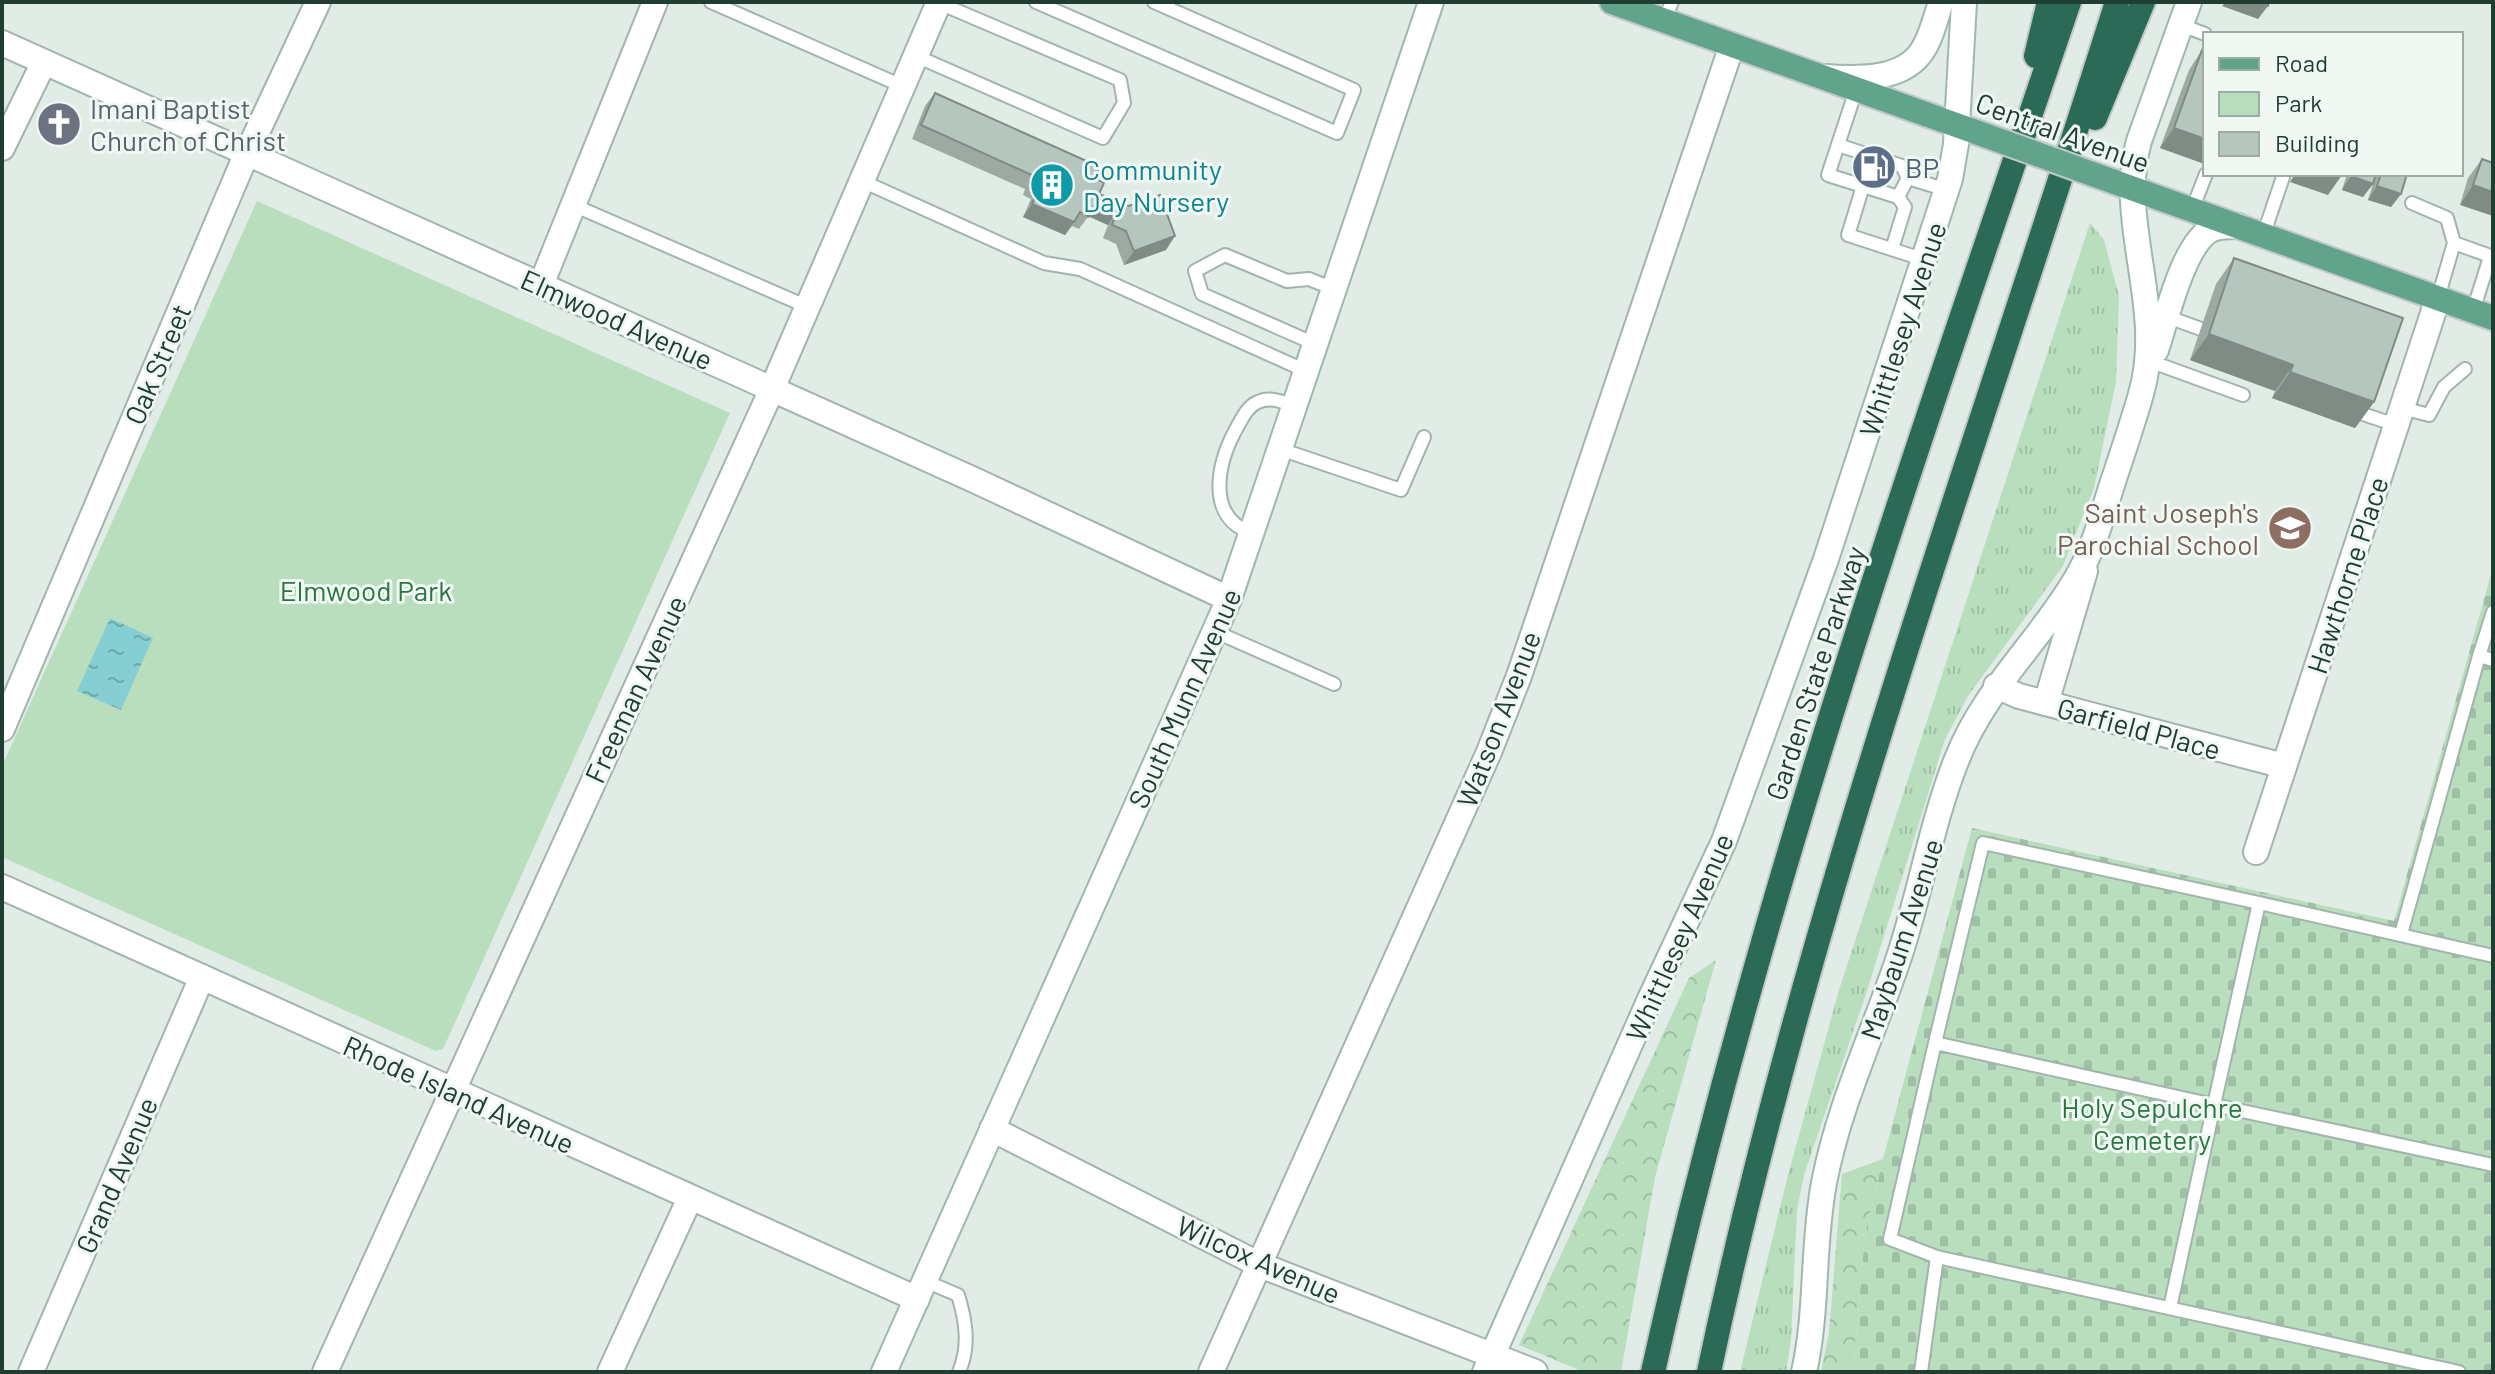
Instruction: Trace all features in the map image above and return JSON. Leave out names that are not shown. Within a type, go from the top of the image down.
[{"type":"highway","points":[[1998,205],[2049,2]]},
{"type":"highway","name":"Garden State Parkway","points":[[1653,1372],[1722,1086],[1783,870],[1998,205],[2069,2]]},
{"type":"highway","points":[[1709,1372],[1767,1126],[1839,867],[2117,2]]},
{"type":"highway","points":[[2033,268],[2143,2]]},
{"type":"main road","name":"Central Avenue","points":[[1612,2],[1668,12],[1732,45],[2483,314]]},
{"type":"street","name":"Oak Street","points":[[2,729],[248,154],[318,2]]},
{"type":"street","points":[[541,285],[655,2]]},
{"type":"street","name":"Freeman Avenue","points":[[325,1372],[772,389],[939,2]]},
{"type":"street","name":"South Munn Avenue","points":[[884,1372],[1216,632],[1431,2]]},
{"type":"street","points":[[1819,76],[1878,75],[1907,66],[1920,54],[1941,2]]},
{"type":"street","name":"Whittlesey Avenue","points":[[1489,1364],[1650,999],[1724,841],[1826,559],[1947,190],[1954,161],[1964,2]]},
{"type":"street","points":[[2142,390],[2149,321],[2133,189],[2137,150],[2189,2]]},
{"type":"street","name":"Elmwood Avenue","points":[[2,43],[772,389],[1229,599]]},
{"type":"street","name":"Watson Avenue","points":[[1211,1372],[1494,740],[1519,676],[1732,45]]},
{"type":"street","points":[[2,148],[44,62]]},
{"type":"street","points":[[2046,703],[2142,390],[2196,244],[2213,229],[2238,226]]},
{"type":"street","name":"Hawthorne Place","points":[[2256,852],[2438,298]]},
{"type":"street","name":"Maybaum Avenue","points":[[1804,1372],[1813,1317],[1818,1218],[1833,1145],[1900,955],[1956,761],[1973,724],[1996,686],[2068,592],[2094,541]]},
{"type":"street","name":"Garfield Place","points":[[1996,686],[2019,696],[2284,766]]},
{"type":"street","name":"Rhode Island Avenue","points":[[2,887],[690,1198],[921,1290]]},
{"type":"street","name":"Grand Avenue","points":[[31,1372],[202,977]]},
{"type":"street","name":"Wilcox Avenue","points":[[992,1129],[1260,1265],[1489,1364],[1535,1372]]},
{"type":"street","points":[[610,1372],[690,1198]]},
{"type":"lane","points":[[711,2],[902,86]]},
{"type":"lane","points":[[916,56],[1103,138],[1124,103],[1120,80],[939,2]]},
{"type":"lane","points":[[1036,2],[1337,133],[1354,90],[1154,2]]},
{"type":"lane","points":[[2181,25],[2203,33]]},
{"type":"lane","points":[[1856,90],[1828,175],[1898,197],[1905,207],[1892,249]]},
{"type":"lane","points":[[1838,145],[1902,166],[1908,178],[1947,190]]},
{"type":"lane","points":[[2192,210],[2205,176]]},
{"type":"lane","points":[[2263,236],[2283,176]]},
{"type":"lane","points":[[1898,197],[1908,178]]},
{"type":"lane","points":[[862,181],[1044,263],[1080,269],[1306,371]]},
{"type":"lane","points":[[1863,186],[1848,235],[1925,260]]},
{"type":"lane","points":[[2412,203],[2447,218],[2454,243],[2438,298]]},
{"type":"lane","points":[[573,205],[808,307]]},
{"type":"lane","points":[[2454,243],[2492,257],[2483,314]]},
{"type":"lane","points":[[1315,344],[1202,294],[1195,271],[1225,255],[1287,281],[1309,279],[1334,289]]},
{"type":"lane","points":[[2168,317],[2201,329]]},
{"type":"lane","points":[[2152,362],[2243,395]]},
{"type":"lane","points":[[2360,413],[2429,415],[2444,387],[2465,369]]},
{"type":"lane","points":[[1252,533],[1237,528],[1226,514],[1220,474],[1225,450],[1246,412],[1257,402],[1278,400],[1295,406]]},
{"type":"lane","points":[[1280,449],[1401,490],[1424,437]]},
{"type":"lane","points":[[2401,934],[2493,612]]},
{"type":"lane","points":[[1216,632],[1334,684]]},
{"type":"lane","points":[[2479,656],[2493,660]]},
{"type":"lane","points":[[2459,1372],[1937,1257],[1890,1239],[1983,843],[2493,956]]},
{"type":"lane","points":[[2170,1308],[2259,903]]},
{"type":"lane","points":[[1935,1043],[2493,1165]]},
{"type":"lane","points":[[1921,1372],[1937,1257]]},
{"type":"lane","points":[[921,1290],[958,1295],[964,1315],[966,1340],[966,1355],[959,1372]]},
{"type":"green space","name":"Elmwood Park","points":[[257,201],[730,413],[443,1049],[436,1051],[2,857],[2,766]]},
{"type":"green space","points":[[2090,223],[2104,240],[2119,296],[2116,382],[2094,488],[2063,566],[1968,696],[1945,739],[1866,994],[1804,1175],[1797,1210],[1791,1340],[1786,1372],[1740,1372],[1788,1175],[1839,990]]},
{"type":"green space","name":"Holy Sepulchre Cemetery","points":[[2493,567],[2493,1372],[1853,1372],[1865,1235],[1972,828],[2394,921]]},
{"type":"green space","points":[[1716,960],[1655,1177],[1621,1372],[1584,1372],[1519,1345],[1689,978]]},
{"type":"green space","points":[[1883,1159],[1865,1235],[1853,1372],[1821,1372],[1829,1333],[1842,1174]]},
{"type":"water","points":[[110,618],[153,638],[121,710],[77,691]]},
{"type":"building","points":[[2202,50],[2203,50],[2203,138],[2174,128]]},
{"type":"building","points":[[935,93],[1100,167],[1095,178],[1104,183],[1099,194],[1129,206],[1160,195],[1175,236],[1134,251],[1126,231],[1112,225],[1117,211],[1099,203],[1088,216],[1080,212],[1074,222],[1032,204],[1040,186],[1032,182],[1034,176],[921,125]]},
{"type":"building","points":[[2482,159],[2493,163],[2493,192],[2473,185]]},
{"type":"building","points":[[2351,176],[2375,176],[2373,184]]},
{"type":"building","points":[[2380,176],[2406,176],[2401,194],[2377,186]]},
{"type":"building","points":[[2234,258],[2403,318],[2374,402],[2290,372],[2293,365],[2209,334]]},
{"type":"place","name":"Imani Baptist Church of Christ","points":[[59,124]]},
{"type":"place","name":"BP","points":[[1874,167]]},
{"type":"place","name":"Community Day Nursery","points":[[1052,185]]},
{"type":"place","name":"Saint Joseph's Parochial School","points":[[2290,528]]}]
